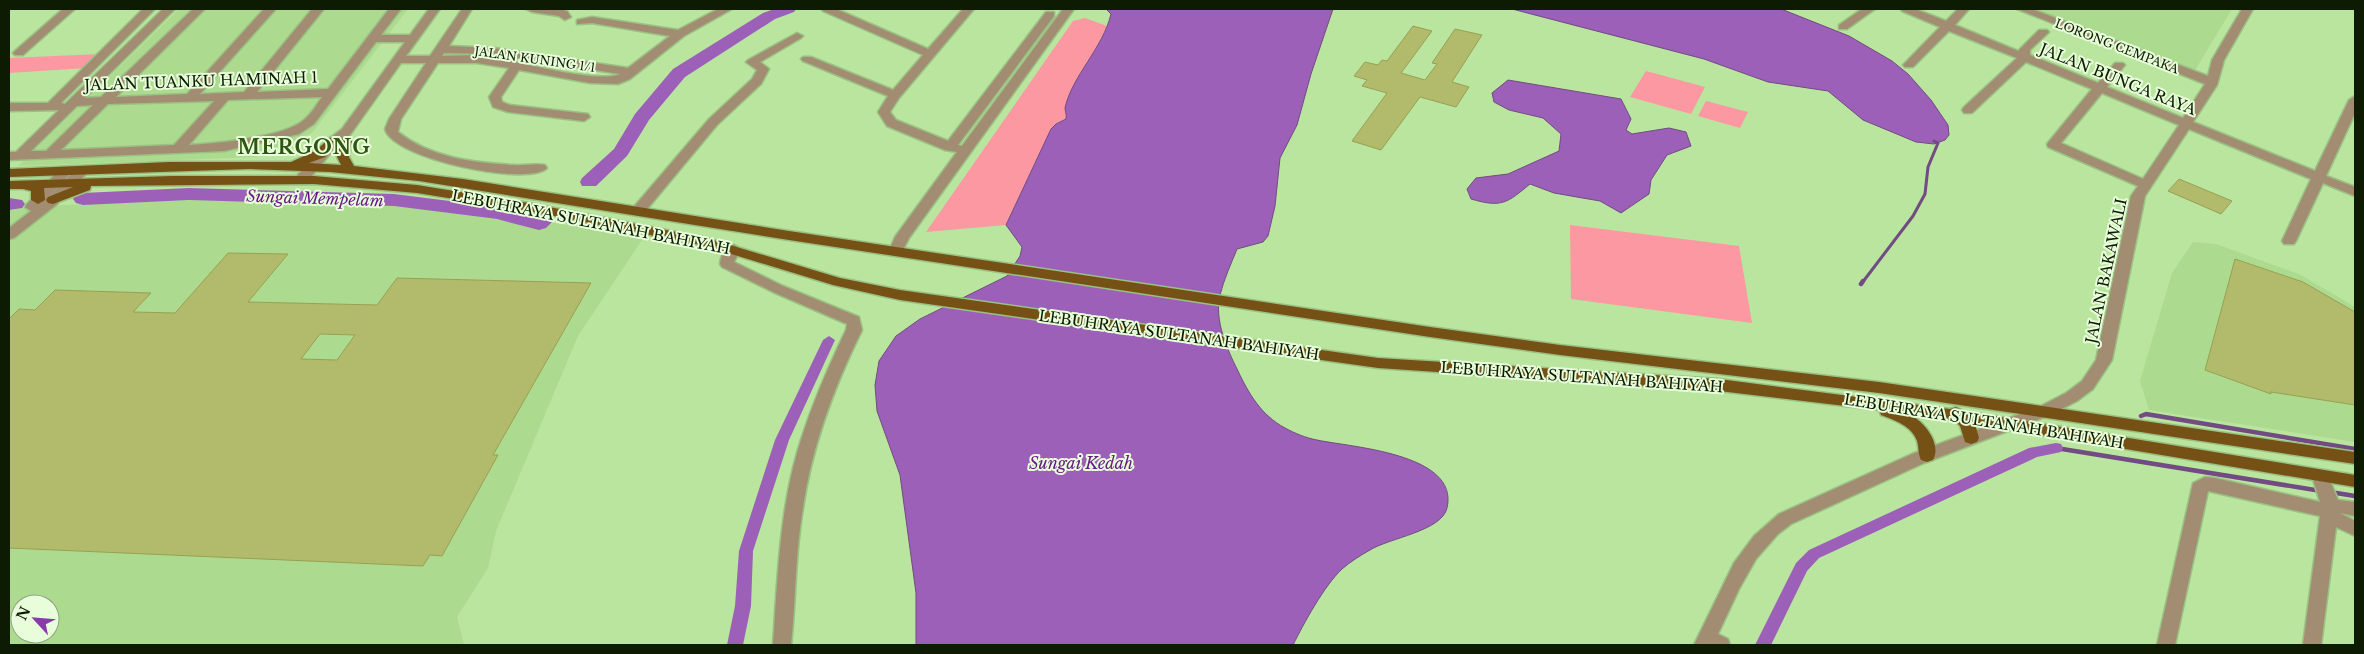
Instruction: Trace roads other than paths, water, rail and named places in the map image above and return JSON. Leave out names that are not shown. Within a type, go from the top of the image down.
[{"type":"main road","points":[[282,167],[309,160],[342,138]]},
{"type":"main road","points":[[342,138],[343,157],[350,170]]},
{"type":"main road","name":"LEBUHRAYA SULTANAH BAHIYAH","points":[[82,171],[184,167],[282,167],[313,174],[529,207],[692,239],[734,249],[838,282],[900,296],[1378,363],[1720,385],[1870,403],[2012,424],[2327,499],[2355,481]]},
{"type":"main road","name":"LEBUHRAYA SULTANAH BAHIYAH","points":[[9,174],[68,177],[108,182],[313,174],[350,170],[429,178],[544,194],[583,202],[927,257],[1624,358],[1717,367],[2044,411],[2355,458]]},
{"type":"main road","points":[[54,200],[78,190],[108,182]]},
{"type":"main road","points":[[16,185],[54,184]]},
{"type":"main road","points":[[16,185],[32,186],[38,190],[38,200]]},
{"type":"main road","points":[[1922,395],[1962,417],[1970,428],[1971,438]]},
{"type":"main road","points":[[1870,403],[1901,416],[1913,424],[1922,433],[1927,443],[1927,456]]},
{"type":"street","points":[[18,53],[69,9]]},
{"type":"street","points":[[50,107],[149,9]]},
{"type":"street","points":[[14,155],[72,104],[169,9]]},
{"type":"street","points":[[49,155],[199,9]]},
{"type":"street","points":[[190,98],[270,9]]},
{"type":"street","points":[[247,96],[318,9]]},
{"type":"street","points":[[14,155],[178,149],[237,144],[295,131],[310,121],[329,93],[395,9]]},
{"type":"street","points":[[313,174],[342,138],[434,9]]},
{"type":"street","points":[[468,9],[432,60],[392,124],[392,133],[425,153],[447,160],[525,170],[540,168]]},
{"type":"street","points":[[532,9],[564,15]]},
{"type":"street","points":[[397,60],[477,59],[609,82],[623,78],[680,34],[726,9]]},
{"type":"street","points":[[827,9],[930,54]]},
{"type":"street","points":[[952,9],[967,12]]},
{"type":"street","points":[[896,251],[902,236],[1068,9]]},
{"type":"street","points":[[1843,27],[1869,9]]},
{"type":"street","name":"JALAN BUNGA RAYA","points":[[1906,9],[2355,192]]},
{"type":"street","points":[[1909,65],[1964,9]]},
{"type":"street","name":"LORONG CEMPAKA","points":[[2023,9],[2212,82]]},
{"type":"street","name":"JALAN BAKAWALI","points":[[2044,411],[2085,387],[2104,360],[2126,260],[2134,208],[2144,184],[2212,82],[2218,60],[2248,9]]},
{"type":"street","points":[[964,150],[891,122],[884,112],[886,106],[895,95],[967,12]]},
{"type":"street","points":[[950,146],[1050,14]]},
{"type":"street","points":[[581,22],[592,20],[680,34]]},
{"type":"street","points":[[1968,110],[2024,58],[2024,49],[2043,32]]},
{"type":"street","points":[[638,211],[713,122],[757,81],[763,69],[752,62],[797,36]]},
{"type":"street","points":[[372,39],[413,38]]},
{"type":"street","name":"JALAN KUNING 1/1","points":[[440,48],[494,51],[630,72]]},
{"type":"street","points":[[807,59],[895,95]]},
{"type":"street","points":[[2119,65],[2101,89],[2053,144],[2144,184]]},
{"type":"street","points":[[516,66],[495,97],[497,104],[508,108],[584,117]]},
{"type":"street","name":"JALAN TUANKU HAMINAH 1","points":[[9,107],[50,107],[104,102],[329,93]]},
{"type":"street","points":[[178,149],[224,97]]},
{"type":"street","points":[[2289,241],[2355,100]]},
{"type":"street","points":[[28,217],[29,211],[54,184],[82,171]]},
{"type":"street","points":[[9,235],[28,217],[40,211],[54,200],[68,177]]},
{"type":"street","points":[[734,249],[728,257],[728,264],[732,267],[854,321],[854,330],[830,379],[812,432],[797,490],[789,557],[782,645]]},
{"type":"street","points":[[1710,642],[1746,560],[1758,542],[1773,527],[1798,512],[1927,456],[2044,411]]},
{"type":"street","points":[[2166,645],[2199,488],[2205,484],[2215,484],[2327,499],[2355,509]]},
{"type":"street","points":[[2327,499],[2355,529]]},
{"type":"street","points":[[2312,645],[2327,499]]},
{"type":"water","name":"Sungai Kedah","points":[[1106,9],[1333,9],[1311,74],[1297,125],[1280,158],[1275,206],[1268,236],[1263,242],[1237,249],[1220,295],[1220,324],[1226,344],[1242,380],[1251,396],[1269,417],[1285,428],[1309,438],[1376,450],[1420,464],[1437,475],[1446,490],[1447,508],[1443,516],[1436,523],[1370,550],[1342,569],[1321,595],[1293,645],[916,645],[916,593],[900,475],[877,411],[875,385],[879,361],[896,336],[920,319],[1007,276],[1020,256],[1022,247],[1006,225],[1051,129],[1066,119],[1065,108],[1069,96],[1107,26],[1111,14]]},
{"type":"water","points":[[1512,9],[1781,9],[1849,36],[1892,61],[1908,74],[1931,100],[1948,125],[1949,135],[1945,140],[1934,144],[1916,142],[1863,120],[1828,91],[1768,82],[1704,59]]},
{"type":"water","points":[[1508,80],[1621,99],[1631,119],[1626,130],[1632,134],[1669,128],[1686,132],[1691,146],[1667,155],[1651,180],[1649,194],[1621,213],[1600,201],[1554,193],[1530,184],[1515,196],[1503,202],[1490,203],[1471,199],[1467,189],[1476,178],[1508,174],[1559,151],[1561,134],[1543,118],[1509,110],[1494,102],[1492,93]]},
{"type":"waterway","name":"Sungai Mempelam","points":[[589,182],[621,152],[641,118],[679,73],[769,16],[788,9]]},
{"type":"waterway","points":[[1862,283],[1913,216],[1925,194],[1928,167],[1938,143],[1934,141]]},
{"type":"waterway","name":"Sungai Mempelam","points":[[83,199],[189,194],[394,200],[498,213],[539,224],[544,220]]},
{"type":"waterway","name":"Sungai Mempelam","points":[[9,204],[15,204]]},
{"type":"waterway","points":[[735,645],[743,606],[746,551],[782,440],[829,340]]},
{"type":"waterway","points":[[2141,416],[2146,414],[2355,449]]},
{"type":"waterway","points":[[2056,448],[2321,491]]},
{"type":"waterway","points":[[1763,645],[1801,567],[1814,554],[2034,452],[2056,448]]},
{"type":"waterway","points":[[2330,492],[2355,496]]},
{"type":"district","name":"MERGONG","points":[[304,147]]}]
